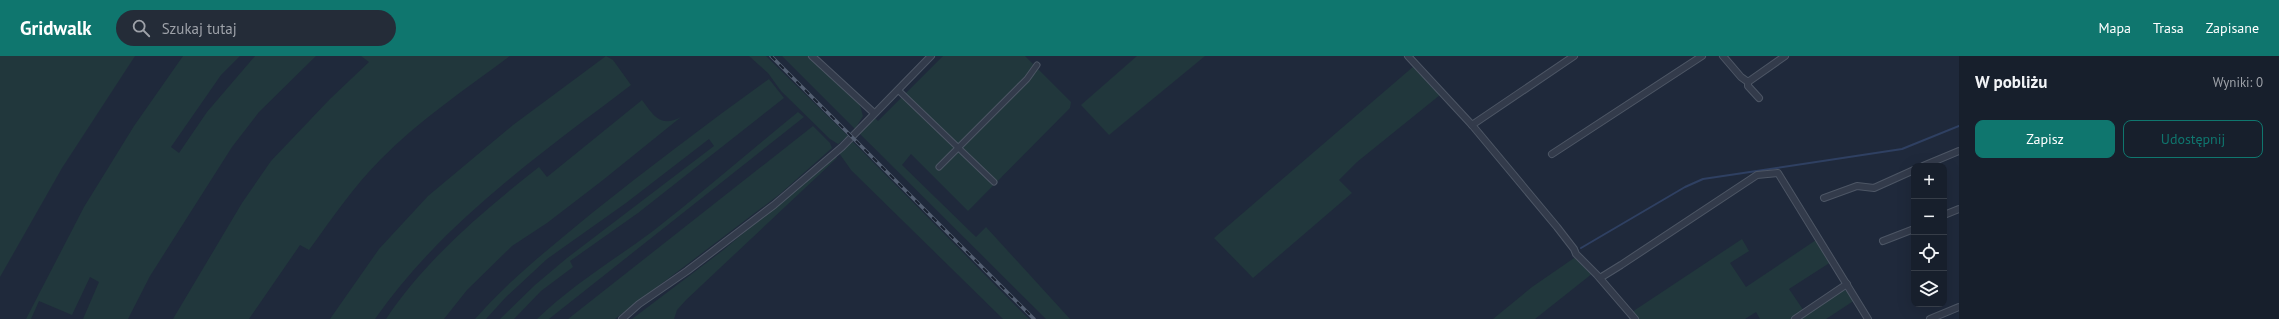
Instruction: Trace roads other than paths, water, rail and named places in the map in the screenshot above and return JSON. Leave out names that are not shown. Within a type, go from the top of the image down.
[{"type":"street","points":[[812,56],[874,113]]},
{"type":"street","points":[[622,319],[639,304],[687,271],[774,205],[842,147],[931,56]]},
{"type":"street","points":[[1408,56],[1472,125],[1557,227],[1574,249],[1576,254],[1600,278],[1635,319]]},
{"type":"street","points":[[1472,125],[1574,56]]},
{"type":"street","points":[[1552,154],[1702,56]]},
{"type":"street","points":[[1723,56],[1741,78],[1748,82],[1748,86],[1759,98]]},
{"type":"street","points":[[1748,82],[1785,56]]},
{"type":"street","points":[[939,168],[1037,65]]},
{"type":"street","points":[[898,90],[994,182]]},
{"type":"street","points":[[1931,163],[1959,150]]},
{"type":"street","points":[[1824,198],[1857,186],[1874,188],[1911,171]]},
{"type":"street","points":[[1600,278],[1622,266],[1757,175],[1778,173],[1868,319]]},
{"type":"street","points":[[1947,215],[1959,209]]},
{"type":"street","points":[[1883,241],[1911,230]]},
{"type":"street","points":[[1795,319],[1847,284]]},
{"type":"street","points":[[1930,319],[1959,307]]},
{"type":"waterway","points":[[1581,248],[1685,187],[1703,179],[1902,149],[1959,126]]},
{"type":"railway","points":[[771,56],[1034,319]]}]
